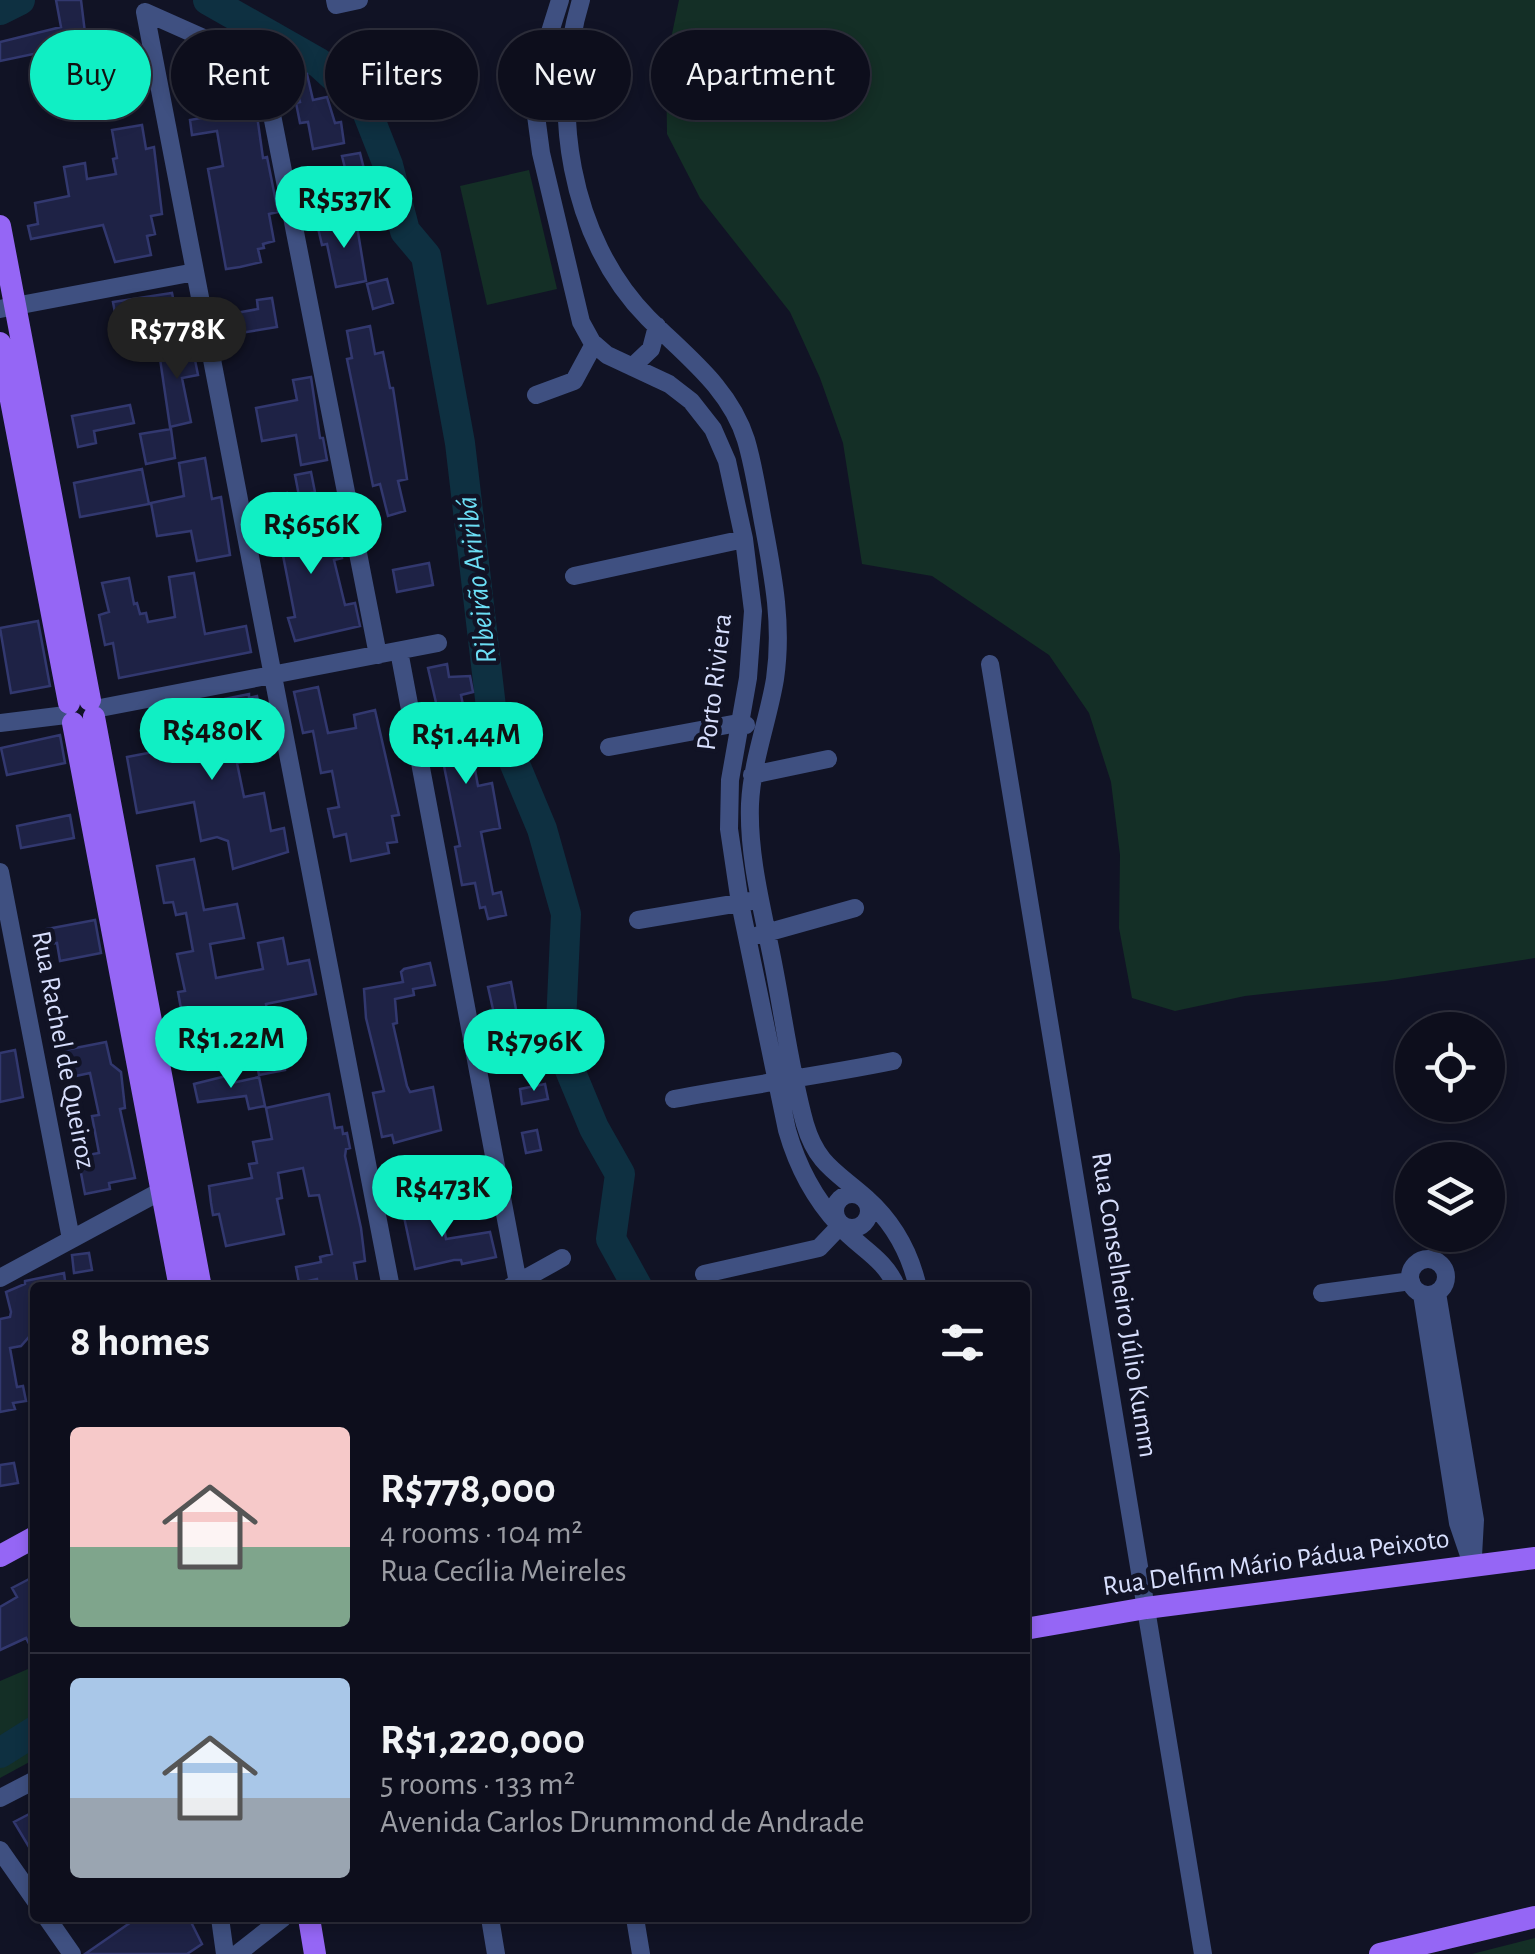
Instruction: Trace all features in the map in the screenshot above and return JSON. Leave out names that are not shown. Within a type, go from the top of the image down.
[{"type":"main road","points":[[1,232],[8,308],[171,1185],[179,1282]]},
{"type":"main road","points":[[0,342],[81,711]]},
{"type":"main road","points":[[171,1185],[200,1282]]},
{"type":"main road","points":[[0,1556],[30,1540]]},
{"type":"main road","points":[[0,1572],[30,1556]]},
{"type":"main road","name":"Rua Delfim Mário Pádua Peixoto","points":[[1030,1627],[1146,1608],[1535,1558]]},
{"type":"main road","points":[[1380,1954],[1535,1917]]},
{"type":"main road","points":[[309,1922],[315,1954]]},
{"type":"street","points":[[334,0],[336,5],[359,0]]},
{"type":"street","points":[[551,30],[560,0]]},
{"type":"street","name":"Porto Riviera","points":[[573,30],[581,0]]},
{"type":"street","points":[[378,655],[262,64],[145,12],[390,1282]]},
{"type":"street","points":[[536,395],[574,380],[594,344],[581,322],[537,120]]},
{"type":"street","name":"Porto Riviera","points":[[568,120],[573,167],[596,238],[619,280],[657,326],[719,389],[748,445],[779,603],[776,670],[752,775],[750,826],[796,1081],[806,1128],[822,1161],[864,1196],[897,1234],[917,1282]]},
{"type":"street","points":[[8,308],[195,272]]},
{"type":"street","points":[[632,367],[651,350],[657,326]]},
{"type":"street","name":"Porto Riviera","points":[[594,344],[607,355],[680,392],[713,429],[727,461],[744,539],[753,611],[748,678],[738,723],[728,809],[740,904],[796,1159],[840,1226],[880,1260],[893,1282]]},
{"type":"street","points":[[574,576],[744,539]]},
{"type":"street","points":[[0,723],[438,644]]},
{"type":"street","points":[[399,651],[513,1282]]},
{"type":"street","name":"Rua Conselheiro Júlio Kumm","points":[[990,664],[1203,1954]]},
{"type":"street","points":[[609,747],[738,723],[763,728]]},
{"type":"street","points":[[752,775],[828,759]]},
{"type":"street","name":"Rua Rachel de Queiroz","points":[[0,872],[71,1239]]},
{"type":"street","points":[[638,920],[761,899]]},
{"type":"street","points":[[748,937],[855,908]]},
{"type":"street","points":[[674,1099],[776,1079],[796,1081],[893,1061]]},
{"type":"street","points":[[0,1278],[171,1185]]},
{"type":"street","points":[[704,1274],[819,1248],[840,1226],[836,1208],[841,1200],[850,1194],[864,1196]]},
{"type":"street","points":[[519,1282],[562,1258]]},
{"type":"street","points":[[1322,1293],[1423,1289],[1439,1350],[1456,1454],[1476,1520],[1473,1567]]},
{"type":"street","points":[[0,1798],[30,1783]]},
{"type":"street","points":[[0,1850],[30,1893]]},
{"type":"street","points":[[50,1922],[72,1954]]},
{"type":"street","points":[[221,1922],[225,1954]]},
{"type":"street","points":[[237,1954],[278,1922]]},
{"type":"street","points":[[491,1922],[496,1954]]},
{"type":"street","points":[[636,1922],[641,1954]]},
{"type":"green space","points":[[679,0],[1535,0],[1535,958],[1385,981],[1245,996],[1175,1011],[1132,998],[1119,928],[1120,855],[1111,782],[1089,713],[1049,655],[932,576],[862,564],[843,443],[820,378],[790,312],[700,198],[667,134],[667,120],[870,120],[870,30],[673,30]]},
{"type":"green space","points":[[529,170],[557,289],[487,305],[460,186]]},
{"type":"green space","points":[[30,1668],[30,1762],[0,1778],[0,1681]]},
{"type":"green space","points":[[1535,1938],[1535,1954],[1472,1954]]},
{"type":"building","points":[[56,0],[81,0],[85,30],[49,30],[61,27]]},
{"type":"building","points":[[30,35],[30,55],[0,61],[0,42]]},
{"type":"building","points":[[305,74],[313,100],[325,97],[325,120],[341,122],[344,143],[313,149],[308,122],[299,120],[305,120]]},
{"type":"building","points":[[190,120],[258,120],[278,212],[269,214],[274,241],[258,249],[261,262],[226,269],[208,169],[223,166],[217,131],[192,135]]},
{"type":"building","points":[[142,125],[146,149],[154,147],[162,214],[151,216],[155,234],[147,236],[151,255],[115,262],[103,225],[31,239],[28,226],[38,224],[35,203],[69,196],[64,167],[85,163],[87,179],[116,174],[112,130]]},
{"type":"building","points":[[360,153],[373,205],[355,208],[342,156]]},
{"type":"building","points":[[355,214],[366,281],[336,287],[327,244],[322,245],[318,228],[343,222],[342,217]]},
{"type":"building","points":[[387,279],[393,303],[373,309],[367,284]]},
{"type":"building","points":[[172,293],[177,317],[118,329],[113,302]]},
{"type":"building","points":[[272,298],[277,327],[240,333],[236,313],[258,309],[257,300]]},
{"type":"building","points":[[370,326],[375,354],[383,352],[393,388],[407,479],[398,481],[405,511],[388,516],[380,484],[373,486],[347,359],[352,358],[347,331]]},
{"type":"building","points":[[192,345],[198,375],[182,378],[191,422],[170,427],[159,352]]},
{"type":"building","points":[[311,377],[327,460],[301,465],[296,435],[262,441],[256,408],[297,400],[293,380]]},
{"type":"building","points":[[130,405],[134,423],[94,431],[96,443],[78,447],[72,416]]},
{"type":"building","points":[[171,429],[175,458],[146,464],[140,434]]},
{"type":"building","points":[[205,458],[212,499],[221,497],[230,555],[197,561],[191,531],[157,536],[151,503],[184,496],[179,463]]},
{"type":"building","points":[[142,469],[149,504],[80,517],[74,483]]},
{"type":"building","points":[[311,472],[315,492],[299,496],[295,475]]},
{"type":"building","points":[[287,493],[297,542],[337,534],[342,558],[334,560],[345,605],[355,603],[360,626],[295,641],[288,618],[295,617],[280,540],[274,541],[267,497]]},
{"type":"building","points":[[429,563],[433,585],[397,592],[393,570]]},
{"type":"building","points":[[194,573],[205,634],[246,626],[251,652],[119,678],[113,643],[105,645],[99,615],[109,612],[102,583],[129,578],[134,604],[137,603],[140,614],[146,613],[148,622],[175,617],[169,577]]},
{"type":"building","points":[[38,621],[50,686],[11,693],[0,628]]},
{"type":"building","points":[[447,664],[449,677],[470,676],[473,692],[461,695],[467,725],[479,723],[482,739],[470,742],[478,786],[492,783],[500,828],[481,832],[493,894],[501,892],[506,915],[488,919],[485,907],[480,908],[475,883],[462,885],[455,847],[460,846],[441,751],[447,750],[428,668]]},
{"type":"building","points":[[318,687],[328,733],[356,728],[354,715],[375,710],[399,815],[392,816],[397,842],[387,843],[389,853],[351,861],[346,834],[334,837],[328,809],[339,807],[332,771],[321,773],[313,731],[303,733],[294,692]]},
{"type":"building","points":[[249,694],[249,698],[257,696],[261,719],[217,727],[222,753],[267,745],[270,757],[237,763],[244,797],[264,793],[271,831],[284,828],[288,852],[233,869],[228,841],[217,837],[201,841],[194,802],[137,813],[127,757],[195,744],[188,709]]},
{"type":"building","points":[[60,735],[65,763],[7,775],[1,748]]},
{"type":"building","points":[[70,815],[74,838],[21,848],[17,826]]},
{"type":"building","points":[[194,859],[204,910],[237,904],[244,938],[210,944],[216,978],[263,969],[258,943],[283,938],[288,964],[309,960],[316,994],[266,1004],[272,1037],[278,1036],[285,1070],[259,1075],[252,1039],[180,1049],[177,1033],[185,1031],[178,992],[185,991],[177,954],[193,951],[186,913],[176,915],[173,902],[164,903],[157,866]]},
{"type":"building","points":[[95,920],[101,953],[60,961],[57,943],[50,944],[47,929]]},
{"type":"building","points":[[430,963],[435,985],[413,989],[414,995],[395,999],[397,1023],[393,1024],[407,1086],[410,1092],[433,1087],[441,1130],[394,1143],[392,1135],[382,1137],[373,1093],[384,1091],[366,1018],[364,989],[403,982],[404,969]]},
{"type":"building","points":[[511,982],[517,1015],[526,1013],[533,1052],[499,1059],[495,1037],[499,1036],[488,987]]},
{"type":"building","points":[[106,1042],[111,1064],[121,1072],[125,1108],[120,1109],[135,1178],[109,1183],[110,1189],[85,1194],[82,1156],[99,1153],[92,1116],[99,1115],[90,1073],[71,1077],[65,1050]]},
{"type":"building","points":[[15,1050],[23,1097],[0,1102],[0,1053]]},
{"type":"building","points":[[230,1075],[232,1083],[259,1077],[265,1106],[249,1109],[246,1096],[198,1102],[194,1084]]},
{"type":"building","points":[[545,1084],[548,1099],[522,1104],[520,1089]]},
{"type":"building","points":[[329,1094],[335,1128],[342,1127],[343,1134],[347,1133],[350,1148],[345,1156],[365,1261],[354,1263],[357,1282],[299,1282],[296,1267],[321,1262],[320,1257],[332,1254],[319,1195],[309,1196],[303,1168],[278,1173],[282,1198],[277,1199],[284,1234],[226,1246],[219,1214],[213,1215],[209,1186],[252,1178],[249,1164],[257,1163],[253,1142],[272,1139],[266,1108]]},
{"type":"building","points":[[537,1130],[541,1150],[526,1153],[522,1133]]},
{"type":"building","points":[[439,1201],[446,1239],[490,1232],[496,1257],[462,1264],[461,1260],[454,1260],[415,1269],[403,1212]]},
{"type":"building","points":[[89,1253],[92,1270],[74,1273],[72,1255]]},
{"type":"building","points":[[64,1273],[65,1282],[30,1282],[30,1336],[21,1346],[10,1348],[17,1387],[23,1386],[26,1401],[13,1403],[15,1409],[0,1412],[0,1319],[10,1317],[6,1292],[25,1281]]},
{"type":"building","points":[[14,1463],[18,1483],[0,1486],[0,1465]]},
{"type":"building","points":[[30,1579],[30,1646],[26,1638],[0,1650],[0,1607],[17,1597],[12,1588]]},
{"type":"building","points":[[30,1814],[30,1849],[14,1822]]},
{"type":"building","points":[[131,1922],[191,1922],[202,1944],[187,1954],[85,1954]]},
{"type":"waterway","name":"Ribeirão Ariribá","points":[[0,10],[20,0]]},
{"type":"waterway","name":"Ribeirão Ariribá","points":[[208,0],[319,63],[364,104],[388,165],[405,231],[426,256],[460,443],[491,707],[542,829],[566,914],[560,1046],[594,1128],[620,1174],[611,1239],[635,1282]]},
{"type":"waterway","name":"Ribeirão Ariribá","points":[[0,1753],[30,1734]]}]
